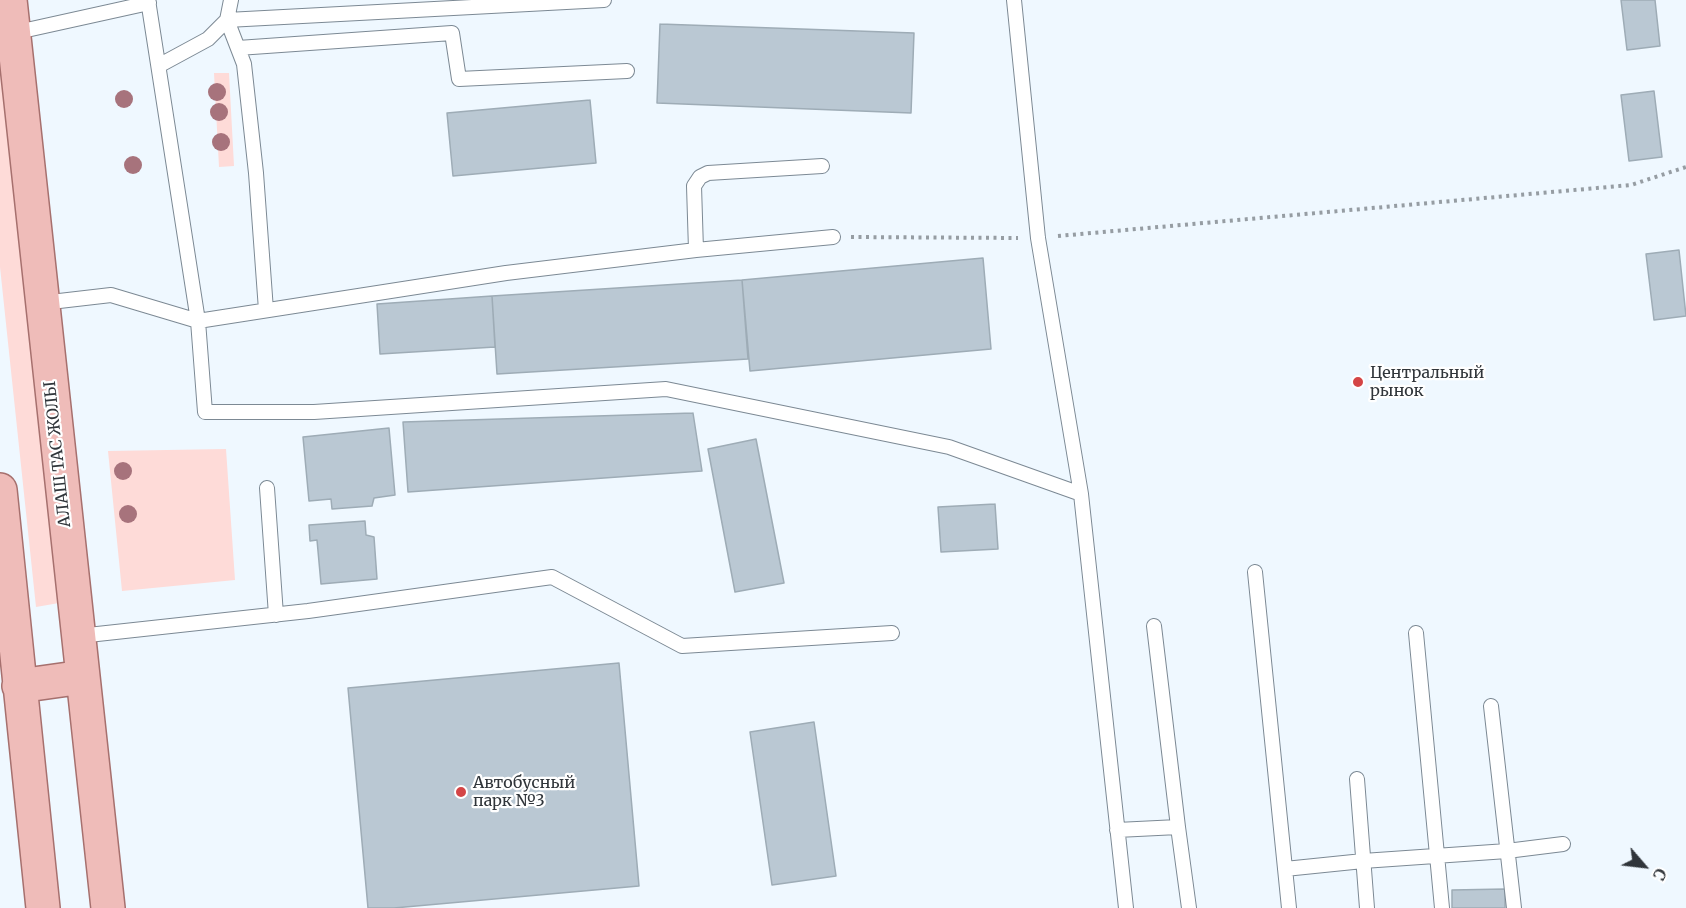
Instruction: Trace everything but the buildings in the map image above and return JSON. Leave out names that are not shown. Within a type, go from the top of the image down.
[{"type":"main road","name":"АЛАШ ТАС ЖОЛЫ","points":[[10,0],[108,908]]},
{"type":"main road","points":[[0,490],[42,908]]},
{"type":"main road","points":[[19,686],[83,677]]},
{"type":"lane","points":[[231,0],[227,20],[244,64],[256,173],[266,310]]},
{"type":"lane","points":[[160,65],[208,39],[227,20],[604,0]]},
{"type":"lane","points":[[1014,0],[1038,238],[1081,494],[1126,908]]},
{"type":"lane","points":[[14,33],[100,7],[148,1],[160,65],[198,321],[206,412],[314,412],[666,389],[949,447],[1081,494]]},
{"type":"lane","points":[[238,48],[452,33],[459,79],[627,71]]},
{"type":"lane","points":[[696,250],[694,186],[700,177],[708,173],[822,166]]},
{"type":"lane","points":[[42,303],[111,294],[198,321],[506,273],[696,250],[832,237]]},
{"type":"lane","points":[[267,488],[276,615]]},
{"type":"lane","points":[[1255,572],[1289,908]]},
{"type":"lane","points":[[79,636],[276,615],[552,577],[682,646],[892,633]]},
{"type":"lane","points":[[1154,626],[1189,908]]},
{"type":"lane","points":[[1416,633],[1442,908]]},
{"type":"lane","points":[[1491,706],[1514,908]]},
{"type":"lane","points":[[1357,779],[1367,908]]},
{"type":"lane","points":[[1117,830],[1178,827]]},
{"type":"lane","points":[[1285,868],[1507,851],[1563,843]]},
{"type":"path","points":[[832,237],[1038,238],[1631,185],[1686,167]]},
{"type":"shaded area","points":[[0,38],[59,603],[36,607],[0,267]]},
{"type":"shaded area","points":[[214,73],[229,73],[234,166],[219,167]]},
{"type":"shaded area","points":[[226,449],[235,580],[122,591],[108,451]]},
{"type":"place","name":"Центральный рынок","points":[[1358,382]]},
{"type":"place","name":"Автобусный парк №3","points":[[461,792]]}]
